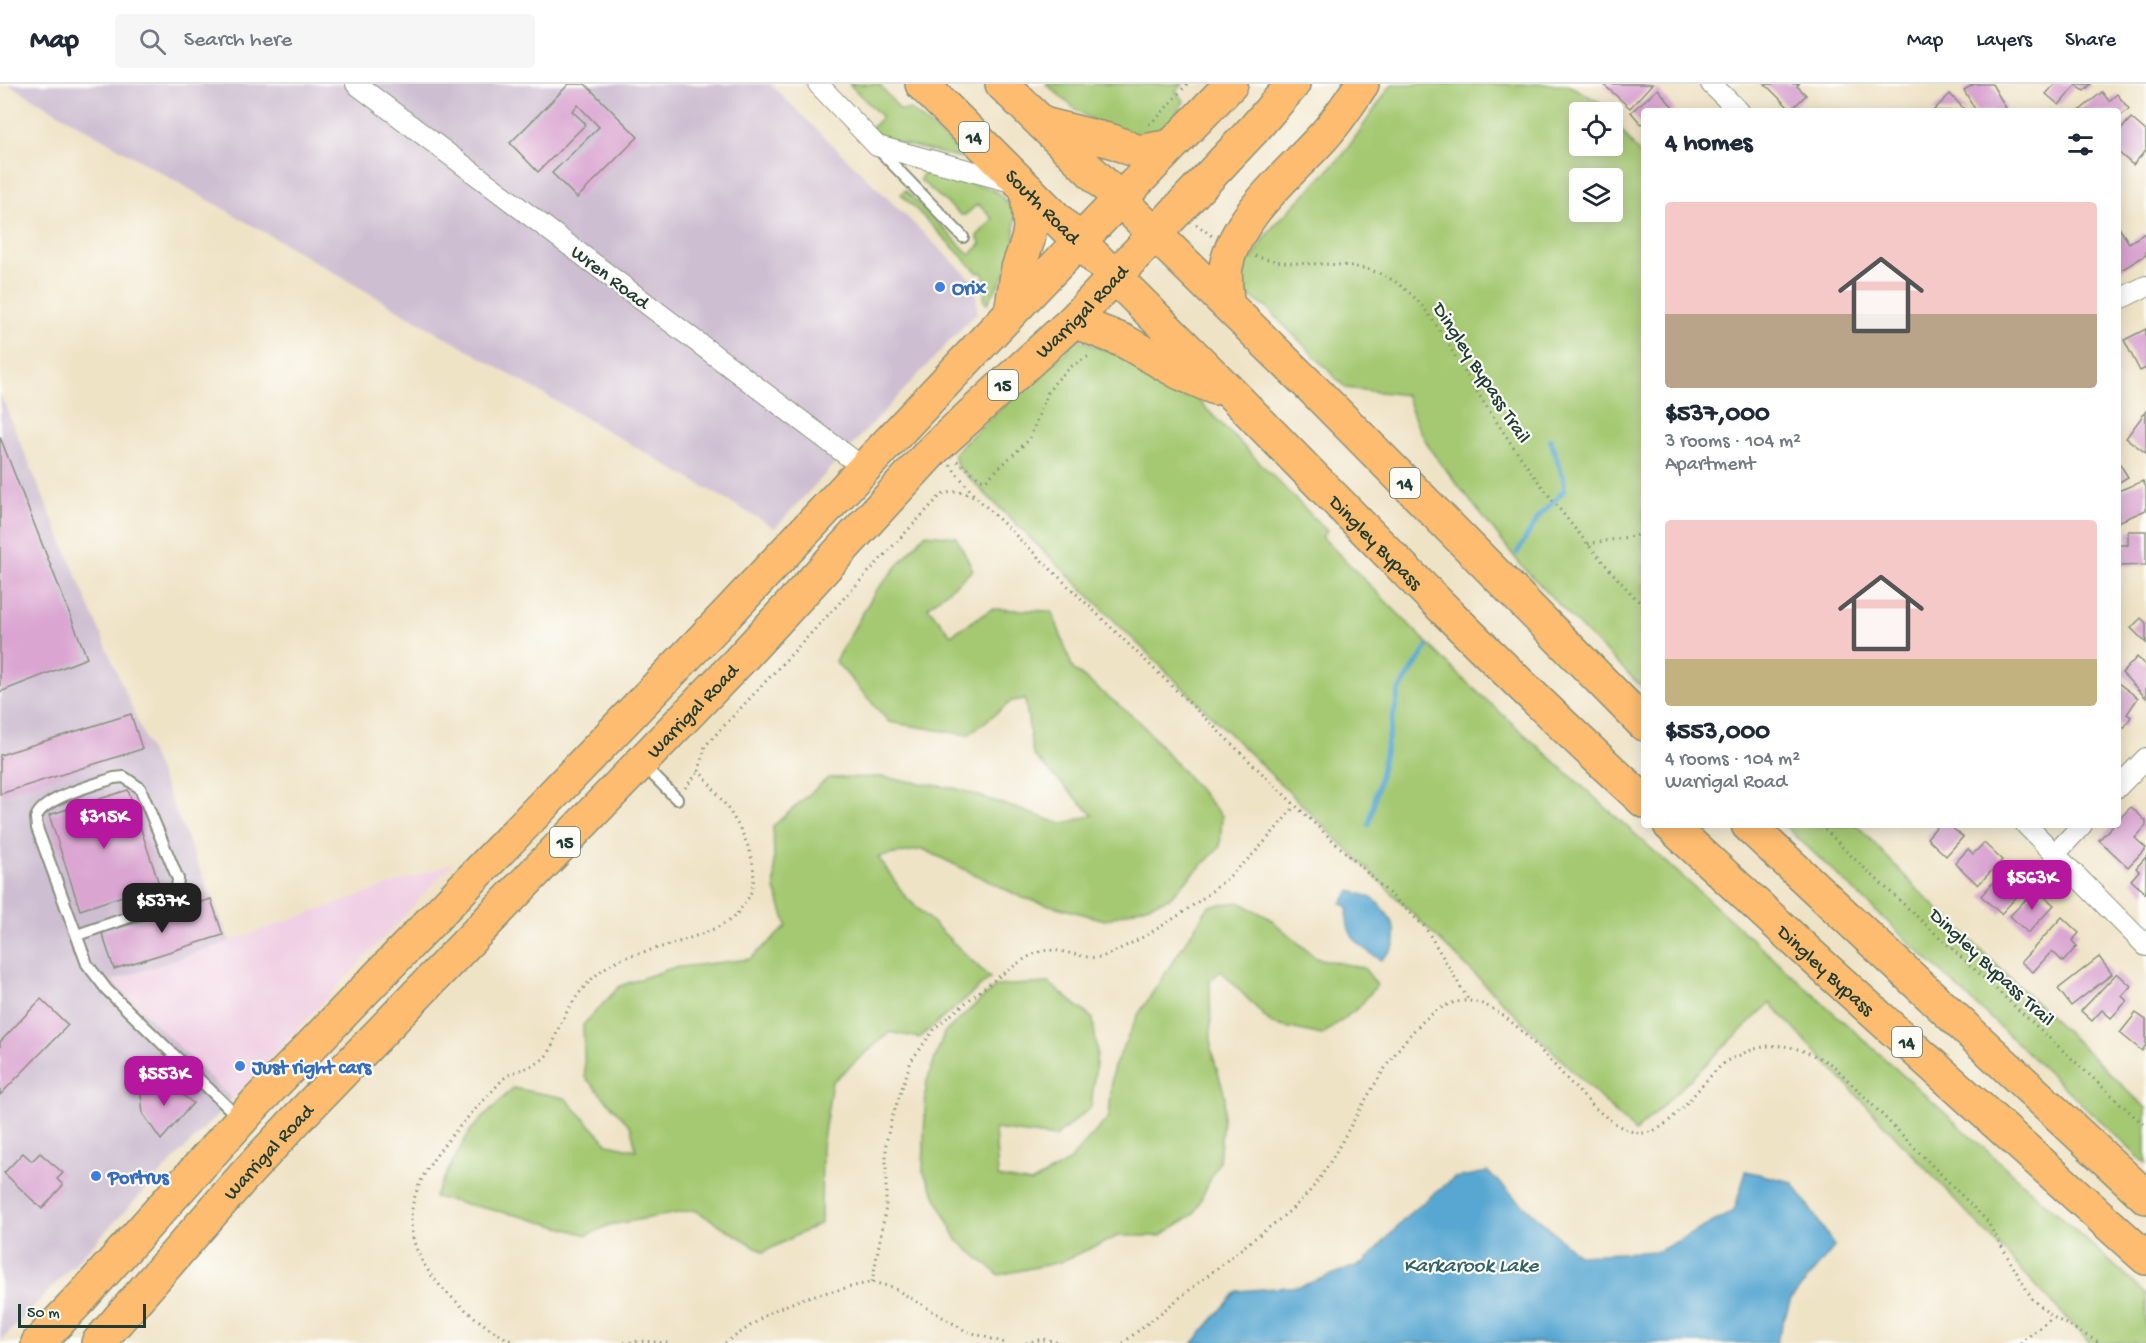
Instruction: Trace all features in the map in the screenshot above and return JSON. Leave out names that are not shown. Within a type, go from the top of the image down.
[{"type":"highway","name":"South Road","points":[[922,84],[1114,276]]},
{"type":"highway","name":"14","points":[[1002,84],[1227,304],[1641,721]]},
{"type":"highway","name":"Warrigal Road","points":[[38,1343],[105,1273],[241,1120],[1231,84]]},
{"type":"highway","name":"Warrigal Road","points":[[98,1343],[287,1129],[758,641],[942,458],[1293,84]]},
{"type":"highway","points":[[1227,304],[1226,268],[1233,247],[1247,222],[1265,197],[1331,128],[1362,84]]},
{"type":"highway","points":[[1044,124],[1112,141],[1138,152],[1171,146]]},
{"type":"highway","points":[[1011,312],[1018,268],[1030,228],[1024,187]]},
{"type":"highway","name":"Dingley Bypass","points":[[1114,276],[1335,502],[1505,670],[1641,798]]},
{"type":"highway","points":[[1073,321],[1124,341],[1178,372],[1233,396]]},
{"type":"highway","name":"Dingley Bypass","points":[[1673,828],[2146,1257]]},
{"type":"highway","name":"14","points":[[1751,828],[2146,1197]]},
{"type":"street","name":"Wren Road","points":[[356,84],[865,469]]},
{"type":"street","points":[[818,84],[877,146],[1024,187]]},
{"type":"street","points":[[1711,84],[1736,108]]},
{"type":"street","points":[[2121,298],[2146,286]]},
{"type":"street","points":[[2121,784],[2146,758]]},
{"type":"street","points":[[2029,828],[2146,946]]},
{"type":"street","points":[[2055,854],[2079,828]]},
{"type":"lane","points":[[877,146],[963,237]]},
{"type":"lane","points":[[640,763],[677,799]]},
{"type":"lane","points":[[77,935],[165,904],[172,898],[177,888],[178,879],[140,788],[124,777],[114,777],[47,804],[36,818],[37,828],[87,964],[107,990],[241,1120]]},
{"type":"path","points":[[1143,129],[1158,117],[1187,84]]},
{"type":"path","name":"Dingley Bypass Trail","points":[[1250,254],[1280,263],[1329,263],[1354,267],[1387,277],[1414,296],[1432,317],[1486,405],[1560,511],[1641,605]]},
{"type":"path","points":[[942,458],[957,461],[981,479],[986,480],[1029,440],[1048,392],[1056,381],[1072,364],[1098,352]]},
{"type":"path","points":[[942,458],[976,497],[1296,806],[1425,927],[1469,1001]]},
{"type":"path","points":[[677,799],[699,771],[705,746],[940,496],[949,491],[963,492],[976,497]]},
{"type":"path","points":[[1588,544],[1641,535]]},
{"type":"path","points":[[516,1343],[502,1337],[465,1311],[432,1277],[414,1245],[410,1225],[414,1198],[421,1179],[441,1147],[503,1079],[511,1072],[536,1065],[549,1054],[568,1007],[597,975],[613,963],[683,941],[731,920],[746,903],[754,884],[753,862],[743,834],[719,796],[699,771]]},
{"type":"path","points":[[872,1282],[886,1208],[885,1154],[890,1124],[911,1060],[936,1027],[1009,970],[1040,951],[1063,952],[1090,959],[1102,957],[1168,923],[1251,855],[1296,806]]},
{"type":"path","name":"Dingley Bypass Trail","points":[[1824,828],[1864,868],[2146,1127]]},
{"type":"path","points":[[1123,1343],[1287,1212],[1314,1186],[1382,1071],[1417,1028],[1440,1008],[1455,1001],[1489,1005],[1513,1022],[1605,1118],[1629,1131],[1650,1132],[1667,1123],[1728,1060],[1757,1047],[1779,1045],[1810,1052],[1834,1066],[1988,1221],[2032,1299],[2053,1317],[2100,1343]]},
{"type":"path","points":[[725,1343],[772,1311],[807,1297],[872,1282],[892,1287],[966,1331],[1005,1343]]},
{"type":"path","points":[[2020,1343],[2053,1317]]},
{"type":"path","points":[[1026,1343],[1042,1339],[1063,1343]]},
{"type":"path","points":[[624,1343],[639,1341],[669,1343]]},
{"type":"shaded area","points":[[8,84],[770,84],[976,284],[977,312],[775,528]]},
{"type":"shaded area","points":[[0,394],[230,941],[112,981],[232,1099],[0,1342]]},
{"type":"shaded area","points":[[453,863],[232,1099],[112,980],[230,941]]},
{"type":"green space","points":[[849,84],[879,84],[900,110],[911,110],[970,160],[886,140],[871,129],[882,117]]},
{"type":"green space","points":[[1046,84],[1183,84],[1176,92],[1184,101],[1171,123],[1151,141],[1101,126],[1074,108]]},
{"type":"green space","points":[[1392,84],[1567,84],[1599,102],[1569,102],[1569,156],[1623,156],[1623,132],[1641,156],[1641,686],[1520,564],[1432,452],[1417,425],[1406,395],[1346,388],[1267,308],[1244,293],[1239,282],[1239,254],[1253,258],[1270,230],[1343,155]]},
{"type":"green space","points":[[930,171],[989,188],[998,193],[1012,208],[1015,216],[1015,248],[1004,276],[987,304],[984,301],[985,280],[982,272],[978,273],[901,194],[905,190],[970,255],[981,244],[977,236],[993,219],[978,204],[965,215],[961,215],[920,180],[922,175]]},
{"type":"green space","points":[[1078,339],[1178,380],[1327,531],[1322,537],[1463,679],[2146,1294],[2146,1343],[2090,1343],[1770,1003],[1635,1132],[957,466],[954,453],[1068,350],[1064,347]]},
{"type":"green space","points":[[925,534],[956,537],[973,570],[928,607],[951,635],[992,609],[1052,611],[1073,669],[1140,722],[1222,816],[1220,847],[1169,898],[1105,920],[1023,898],[923,849],[878,857],[905,896],[990,978],[919,1038],[890,1032],[832,1082],[822,1146],[821,1223],[764,1252],[695,1210],[609,1225],[588,1235],[520,1216],[434,1197],[470,1131],[513,1088],[565,1098],[608,1144],[636,1150],[631,1127],[585,1077],[583,1025],[620,986],[672,968],[750,959],[787,926],[775,889],[773,826],[828,778],[882,777],[958,789],[1062,824],[1093,815],[1033,755],[1025,699],[1012,701],[968,735],[889,722],[835,661],[875,592]]},
{"type":"green space","points":[[1787,828],[1860,828],[1918,890],[2146,1108],[2146,1164]]},
{"type":"green space","points":[[1239,902],[1269,918],[1316,958],[1364,968],[1377,985],[1359,1007],[1322,1035],[1272,1024],[1221,971],[1210,981],[1211,1049],[1225,1096],[1219,1161],[1194,1214],[1160,1236],[1118,1236],[1060,1262],[999,1275],[957,1240],[923,1171],[926,1084],[944,1033],[996,986],[1049,983],[1093,1019],[1097,1053],[1091,1107],[1055,1137],[995,1129],[998,1177],[1031,1183],[1068,1162],[1109,1117],[1113,1069],[1138,1015],[1209,906]]},
{"type":"water","points":[[1350,891],[1373,899],[1390,919],[1395,933],[1394,945],[1381,960],[1360,945],[1350,933],[1348,907],[1341,903]]},
{"type":"water","name":"Karkarook Lake","points":[[1746,1171],[1792,1182],[1835,1246],[1791,1299],[1776,1343],[1193,1343],[1237,1291],[1301,1286],[1364,1263],[1411,1212],[1454,1178],[1488,1172],[1578,1255],[1659,1251],[1734,1211]]},
{"type":"building","points":[[569,84],[585,84],[638,137],[577,198],[552,173],[599,127],[578,105],[572,111],[586,124],[538,172],[510,143]]},
{"type":"building","points":[[1603,84],[1652,84],[1630,108]]},
{"type":"building","points":[[1765,84],[1799,84],[1797,86],[1806,95],[1793,108],[1789,108]]},
{"type":"building","points":[[1974,84],[1992,84],[2006,108],[1974,108],[1964,90]]},
{"type":"building","points":[[2055,84],[2091,84],[2084,91],[2076,85],[2059,105],[2046,94]]},
{"type":"building","points":[[1658,89],[1674,108],[1641,108],[1641,124],[1631,112]]},
{"type":"building","points":[[2102,92],[2109,101],[2117,94],[2129,109],[2121,116],[2121,108],[2083,108]]},
{"type":"building","points":[[1950,94],[1963,108],[1936,108]]},
{"type":"building","points":[[2131,118],[2146,131],[2146,150],[2133,165],[2121,155],[2121,130]]},
{"type":"building","points":[[2121,231],[2129,243],[2145,233],[2146,255],[2121,270]]},
{"type":"building","points":[[2146,329],[2146,368],[2140,371],[2124,340]]},
{"type":"building","points":[[2146,411],[2146,453],[2126,438]]},
{"type":"building","points":[[0,437],[87,658],[0,692]]},
{"type":"building","points":[[2121,466],[2128,477],[2121,481]]},
{"type":"building","points":[[2143,481],[2146,487],[2146,510],[2121,521],[2121,490]]},
{"type":"building","points":[[2128,531],[2146,531],[2146,565],[2121,566],[2121,545],[2128,545]]},
{"type":"building","points":[[2141,618],[2146,623],[2146,643],[2131,628]]},
{"type":"building","points":[[2137,657],[2146,666],[2146,698],[2122,673]]},
{"type":"building","points":[[2121,685],[2138,698],[2127,714],[2131,717],[2124,728],[2121,726]]},
{"type":"building","points":[[131,714],[142,749],[0,794],[0,755]]},
{"type":"building","points":[[128,790],[159,884],[80,910],[49,815]]},
{"type":"building","points":[[2131,807],[2146,821],[2146,826],[2135,838],[2146,848],[2128,867],[2099,840],[2110,828],[2121,828],[2121,817]]},
{"type":"building","points":[[1935,828],[1952,828],[1963,837],[1946,856],[1927,838]]},
{"type":"building","points":[[1984,843],[2002,860],[1978,885],[1955,863],[1968,849],[1973,854]]},
{"type":"building","points":[[2146,857],[2146,894],[2131,880],[2139,871],[2136,868]]},
{"type":"building","points":[[2010,864],[2030,882],[2001,914],[1981,896]]},
{"type":"building","points":[[2036,889],[2054,905],[2028,933],[2010,916]]},
{"type":"building","points":[[211,899],[223,935],[114,969],[102,933]]},
{"type":"building","points":[[2062,917],[2079,933],[2072,941],[2077,946],[2063,962],[2052,951],[2033,972],[2021,962]]},
{"type":"building","points":[[2099,957],[2112,974],[2071,1006],[2058,989]]},
{"type":"building","points":[[2117,973],[2131,986],[2122,996],[2127,1001],[2111,1018],[2102,1010],[2092,1021],[2081,1011]]},
{"type":"building","points":[[41,999],[68,1025],[0,1095],[0,1042]]},
{"type":"building","points":[[2136,1013],[2146,1020],[2146,1045],[2142,1051],[2120,1033]]},
{"type":"building","points":[[160,1077],[193,1103],[161,1140],[143,1114],[141,1095]]},
{"type":"building","points":[[23,1153],[32,1161],[40,1153],[63,1173],[57,1179],[63,1185],[42,1209],[4,1173]]},
{"type":"waterway","points":[[1517,553],[1539,516],[1564,491],[1564,480],[1550,439]]},
{"type":"waterway","points":[[1369,825],[1399,691],[1427,647]]},
{"type":"place","name":"Orix","points":[[940,287]]},
{"type":"place","name":"Just right cars","points":[[240,1066]]},
{"type":"place","name":"Portrus","points":[[96,1176]]}]
